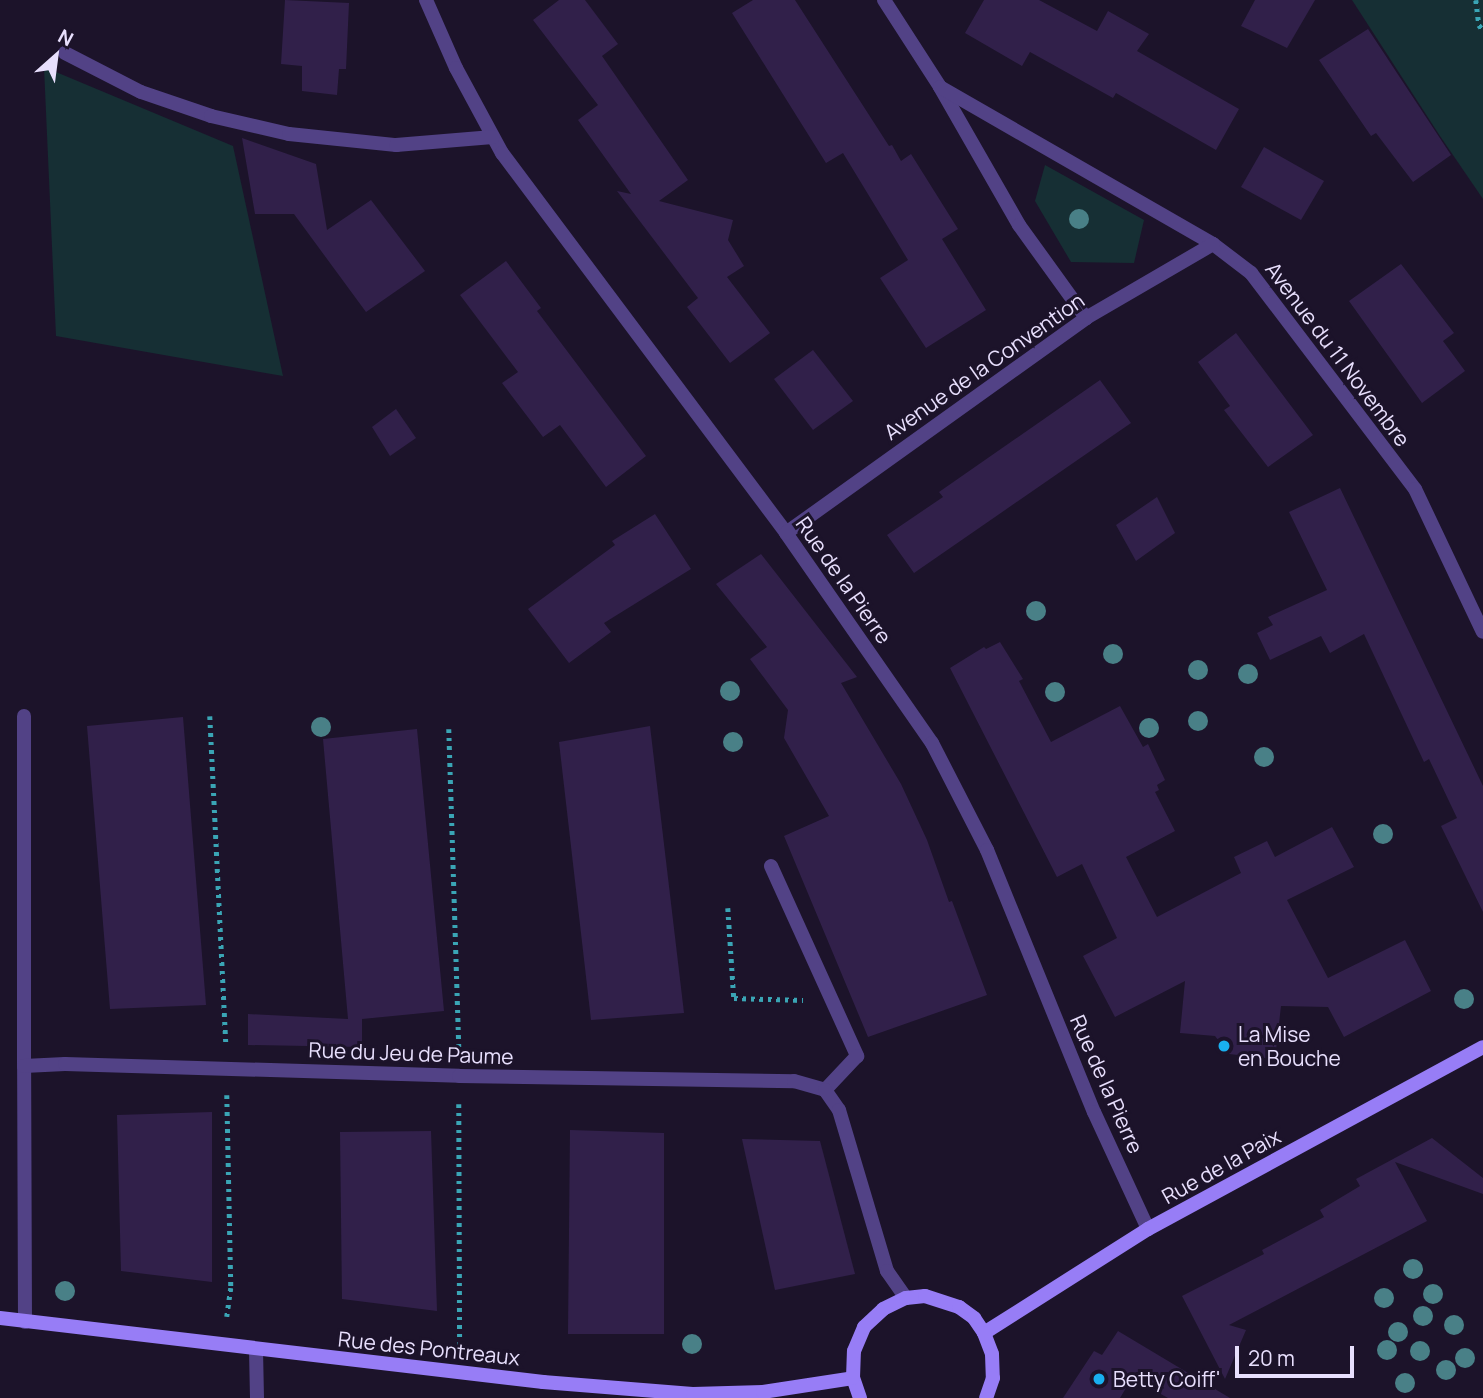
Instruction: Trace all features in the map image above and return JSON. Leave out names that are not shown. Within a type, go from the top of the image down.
[{"type":"street","name":"Rue de la Pierre","points":[[426,0],[456,68],[493,137],[786,533],[932,744],[964,801],[1089,1100],[1148,1230]]},
{"type":"street","name":"Avenue du 11 Novembre","points":[[884,0],[940,87],[1019,225],[1086,318]]},
{"type":"street","points":[[65,53],[141,92],[211,116],[289,134],[396,145],[493,137]]},
{"type":"street","name":"Avenue du 11 Novembre","points":[[940,87],[1213,244],[1251,272],[1416,489],[1483,632]]},
{"type":"street","name":"Avenue de la Convention","points":[[786,533],[1086,318],[1213,244]]},
{"type":"street","points":[[24,716],[25,1322]]},
{"type":"street","points":[[771,866],[857,1056],[825,1090],[839,1110],[887,1271],[906,1298]]},
{"type":"street","name":"Rue de la Paix","points":[[985,1333],[1148,1230],[1483,1047]]},
{"type":"street","name":"Rue du Jeu de Paume","points":[[24,1066],[65,1064],[459,1076],[794,1081],[825,1090]]},
{"type":"street","points":[[860,1398],[853,1378],[854,1351],[864,1327],[883,1309],[906,1298],[943,1299],[974,1318],[985,1333],[992,1354],[993,1378],[986,1398]]},
{"type":"street","name":"Rue des Pontreaux","points":[[0,1318],[543,1382],[694,1394],[763,1392],[853,1378]]},
{"type":"street","points":[[256,1350],[257,1398]]},
{"type":"path","points":[[1476,0],[1483,30]]},
{"type":"path","points":[[210,716],[227,1068],[231,1288],[223,1345]]},
{"type":"path","points":[[728,908],[734,998],[832,1001]]},
{"type":"green space","points":[[1352,0],[1483,0],[1483,199],[1440,136]]},
{"type":"green space","points":[[44,67],[233,146],[283,376],[56,336]]},
{"type":"green space","points":[[1045,165],[1144,220],[1134,263],[1071,262],[1035,201]]},
{"type":"building","points":[[285,0],[349,3],[346,69],[339,69],[337,95],[302,91],[302,66],[281,64]]},
{"type":"building","points":[[559,0],[585,0],[618,44],[602,56],[688,180],[659,201],[733,220],[728,240],[744,266],[727,277],[770,333],[730,363],[687,307],[698,298],[617,191],[631,194],[578,120],[598,105],[533,20]]},
{"type":"building","points":[[753,0],[795,0],[889,146],[892,145],[901,161],[911,154],[958,229],[942,239],[986,310],[926,348],[880,278],[908,260],[843,153],[826,163],[732,13]]},
{"type":"building","points":[[984,0],[1039,0],[1097,31],[1108,11],[1149,34],[1137,51],[1239,109],[1216,150],[1116,93],[1113,98],[1030,52],[1022,66],[965,33]]},
{"type":"building","points":[[1255,0],[1315,0],[1287,48],[1241,26]]},
{"type":"building","points":[[1368,29],[1451,155],[1413,182],[1376,133],[1371,136],[1319,60]]},
{"type":"building","points":[[242,138],[316,164],[327,230],[371,200],[425,271],[366,312],[294,214],[255,214]]},
{"type":"building","points":[[1264,147],[1324,181],[1301,220],[1241,187]]},
{"type":"building","points":[[506,261],[541,308],[537,311],[646,456],[606,487],[560,425],[543,437],[502,383],[518,372],[460,295]]},
{"type":"building","points":[[1401,264],[1454,333],[1443,341],[1465,371],[1422,403],[1349,301]]},
{"type":"building","points":[[1236,333],[1313,435],[1268,467],[1224,410],[1230,406],[1198,362]]},
{"type":"building","points":[[813,350],[853,401],[813,430],[774,379]]},
{"type":"building","points":[[1100,380],[1131,423],[914,573],[887,535],[943,497],[939,492]]},
{"type":"building","points":[[396,409],[416,438],[390,456],[372,427]]},
{"type":"building","points":[[1340,488],[1483,786],[1483,912],[1441,826],[1457,818],[1429,759],[1424,762],[1364,634],[1330,653],[1321,636],[1270,660],[1257,633],[1273,625],[1268,617],[1327,590],[1289,512]]},
{"type":"building","points":[[1157,497],[1175,533],[1136,561],[1116,525]]},
{"type":"building","points":[[655,514],[691,569],[604,623],[611,632],[569,663],[528,609],[615,545],[612,541]]},
{"type":"building","points":[[761,554],[857,677],[841,683],[901,784],[927,840],[949,902],[952,901],[987,995],[868,1037],[784,836],[829,816],[784,738],[788,710],[750,659],[767,647],[716,584]]},
{"type":"building","points":[[1000,642],[1023,679],[1019,681],[1051,742],[1120,706],[1143,747],[1148,744],[1165,780],[1157,785],[1159,790],[1155,792],[1175,831],[1126,857],[1157,917],[1241,873],[1234,857],[1267,841],[1275,857],[1332,827],[1354,867],[1287,900],[1328,978],[1405,940],[1431,991],[1344,1037],[1328,1007],[1281,1006],[1275,1059],[1229,1054],[1215,1036],[1180,1033],[1185,981],[1115,1017],[1083,956],[1117,938],[1082,864],[1057,877],[950,668],[984,647],[986,649]]},
{"type":"building","points":[[183,717],[206,1005],[110,1009],[87,726]]},
{"type":"building","points":[[650,726],[684,1013],[591,1020],[559,742]]},
{"type":"building","points":[[417,729],[444,1011],[362,1019],[362,1047],[248,1045],[248,1014],[348,1019],[323,739]]},
{"type":"building","points":[[212,1112],[212,1282],[121,1271],[117,1115]]},
{"type":"building","points":[[570,1130],[664,1133],[664,1334],[568,1334]]},
{"type":"building","points":[[431,1131],[437,1311],[342,1299],[340,1132]]},
{"type":"building","points":[[1432,1138],[1483,1178],[1483,1194],[1395,1162],[1427,1221],[1229,1325],[1246,1330],[1225,1379],[1182,1296],[1264,1254],[1262,1250],[1324,1217],[1320,1210],[1360,1186],[1356,1179]]},
{"type":"building","points":[[742,1139],[820,1141],[855,1274],[775,1290]]},
{"type":"building","points":[[1118,1331],[1230,1398],[1168,1398],[1132,1378],[1120,1398],[1063,1398],[1094,1351],[1102,1355]]},
{"type":"place","name":"La Mise en Bouche","points":[[1224,1046]]},
{"type":"place","name":"Betty Coiff'","points":[[1099,1379]]}]
